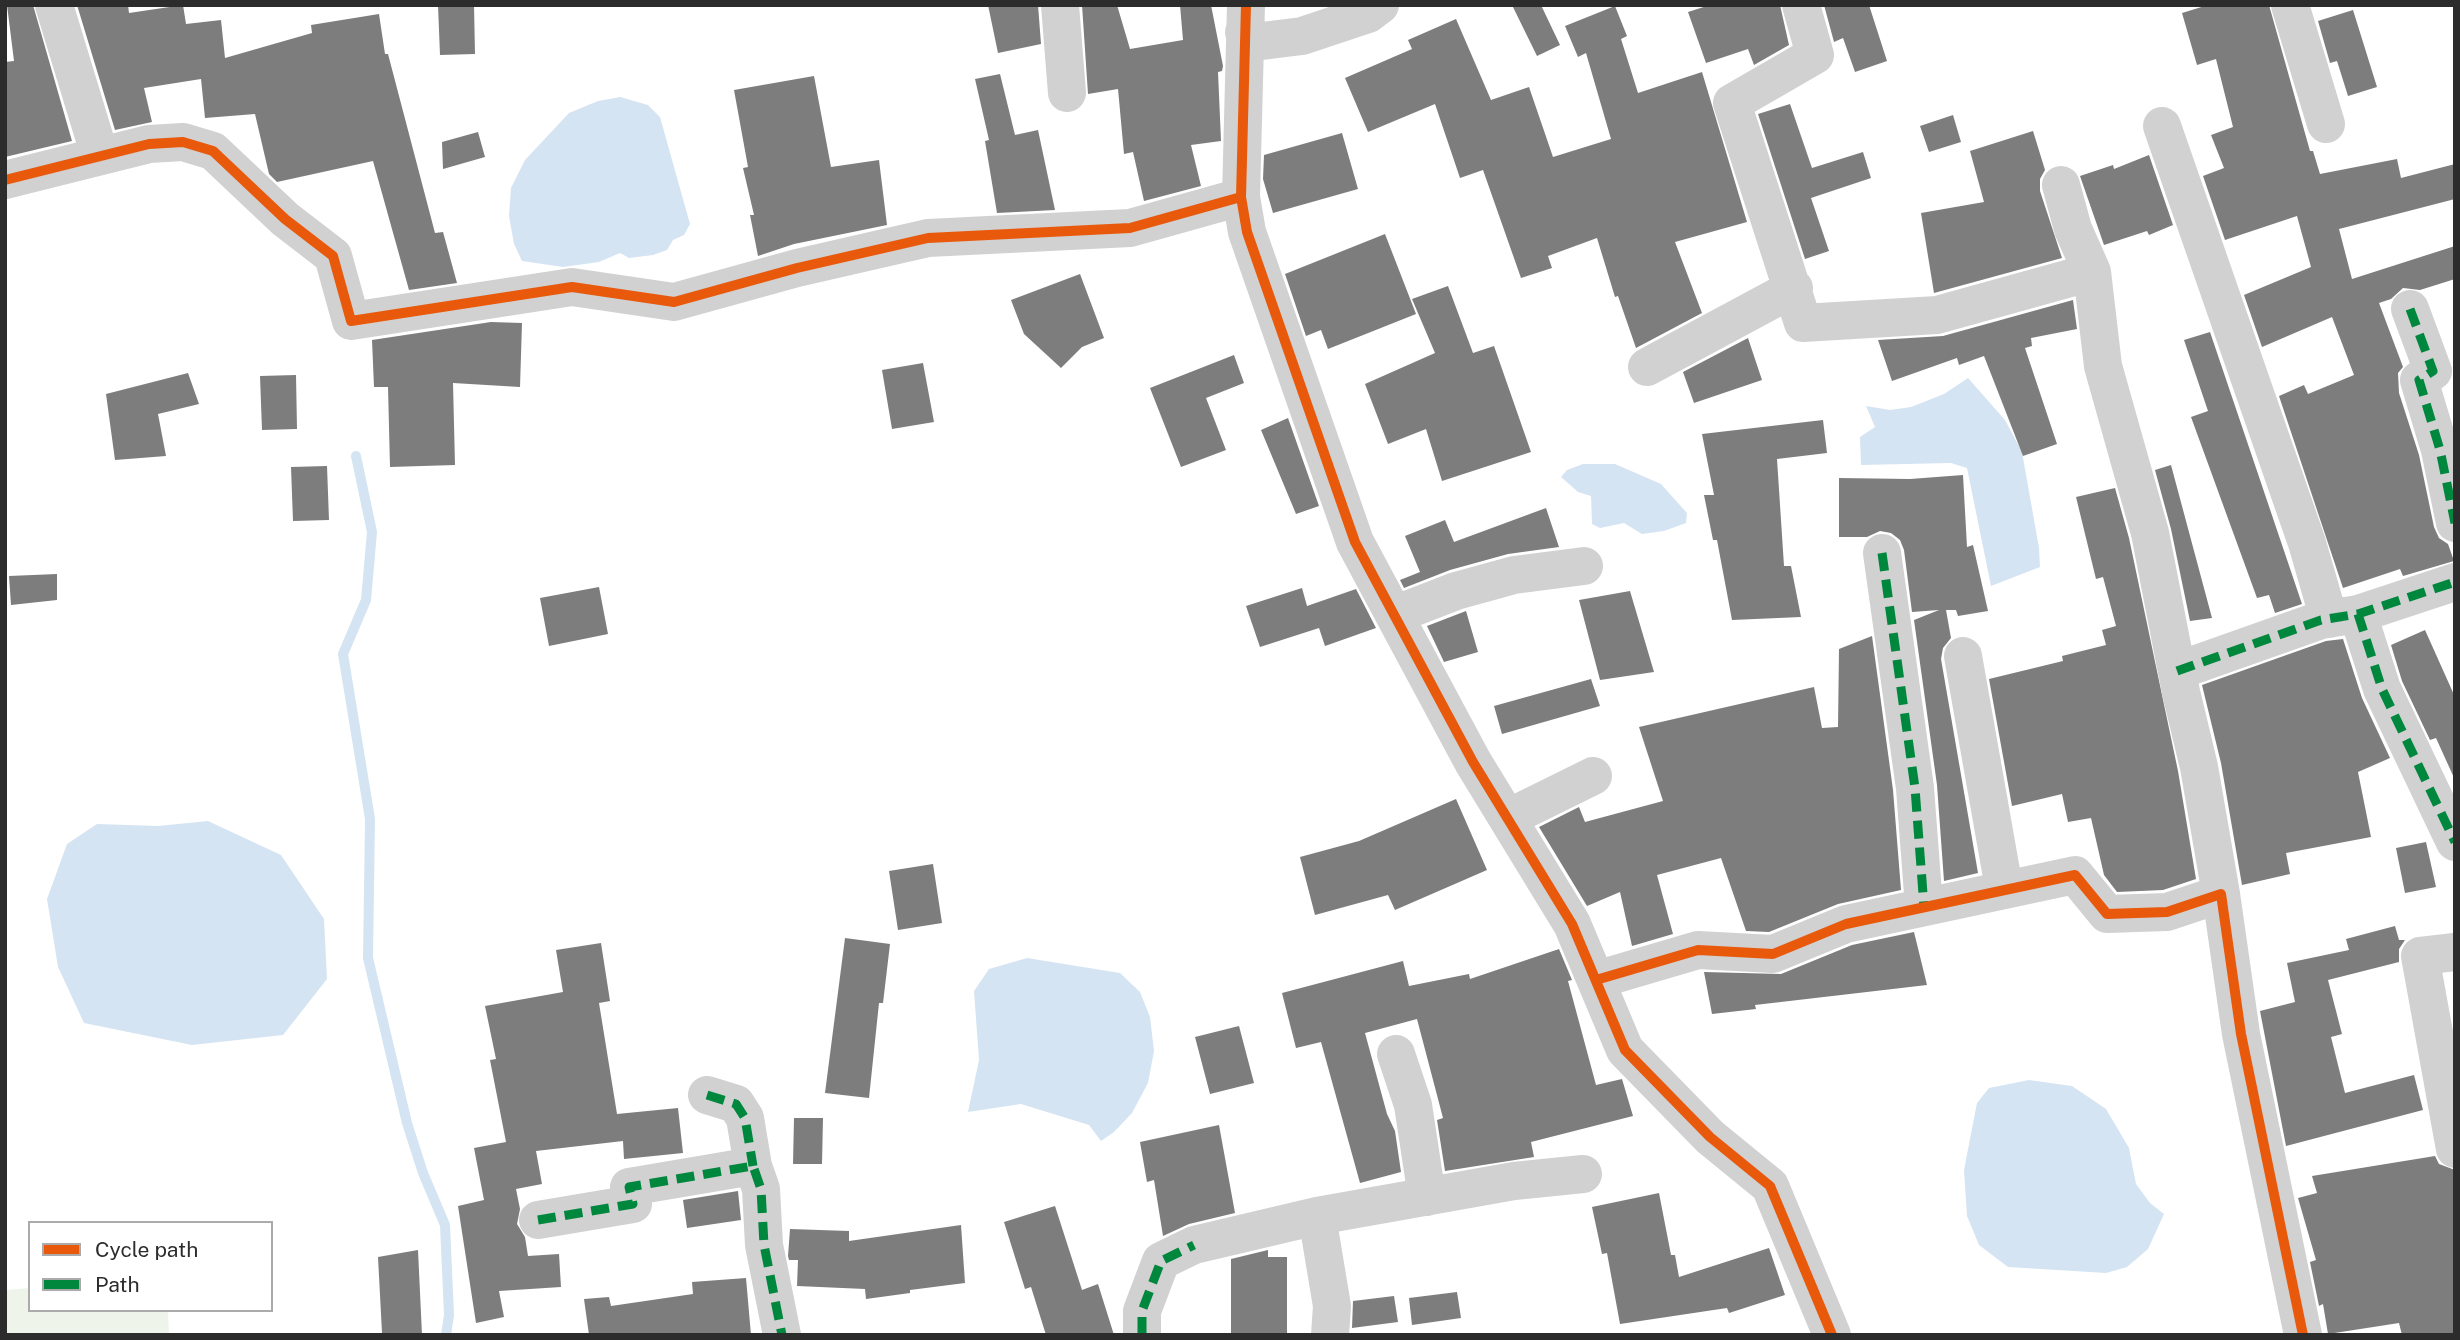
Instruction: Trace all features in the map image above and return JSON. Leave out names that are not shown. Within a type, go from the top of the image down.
[{"type":"street","points":[[54,5],[100,156]]},
{"type":"street","points":[[1060,5],[1067,93]]},
{"type":"street","points":[[1245,19],[1254,42],[1302,36],[1368,14],[1380,5]]},
{"type":"street","points":[[1801,5],[1815,55],[1732,103],[1794,288],[1803,323],[1937,315],[2092,272]]},
{"type":"street","points":[[2290,5],[2326,124]]},
{"type":"street","points":[[1245,19],[1241,197],[1247,232],[1355,542],[1474,762],[1572,924],[1625,1050],[1710,1137],[1770,1186],[1832,1335]]},
{"type":"street","points":[[2162,126],[2308,543],[2455,842]]},
{"type":"street","points":[[5,180],[149,144],[183,142],[213,151],[285,219],[333,256],[351,321],[572,287],[674,302],[797,268],[928,238],[1130,228],[1241,197]]},
{"type":"street","points":[[2061,185],[2073,229],[2092,272],[2103,366],[2150,533],[2199,767],[2241,1034],[2303,1335]]},
{"type":"street","points":[[1647,367],[1794,288]]},
{"type":"street","points":[[2410,309],[2434,371],[2419,380],[2440,450],[2455,523]]},
{"type":"street","points":[[1882,553],[1915,788],[1924,907]]},
{"type":"street","points":[[1394,615],[1456,591],[1514,575],[1584,566]]},
{"type":"street","points":[[2177,671],[2455,582]]},
{"type":"street","points":[[1963,656],[2004,888]]},
{"type":"street","points":[[1508,818],[1593,776]]},
{"type":"street","points":[[1596,980],[1698,950],[1773,954],[1846,924],[2004,888],[2075,875],[2107,914],[2167,912],[2221,894]]},
{"type":"street","points":[[2455,952],[2420,956],[2455,1149]]},
{"type":"street","points":[[1396,1054],[1413,1105],[1427,1196]]},
{"type":"street","points":[[707,1095],[736,1104],[745,1118],[761,1189],[764,1245],[782,1335]]},
{"type":"street","points":[[538,1220],[633,1204],[629,1187],[754,1166]]},
{"type":"street","points":[[1142,1335],[1142,1311],[1161,1261],[1194,1245],[1317,1216],[1514,1181],[1583,1174]]},
{"type":"street","points":[[1317,1216],[1332,1306],[1330,1335]]},
{"type":"shaded area","points":[[28,1288],[28,1312],[168,1312],[169,1335],[5,1335],[5,1290]]},
{"type":"water","points":[[620,97],[648,105],[660,117],[690,224],[684,235],[673,240],[667,250],[653,255],[629,258],[620,253],[599,262],[563,267],[522,261],[514,244],[509,216],[511,188],[525,160],[569,113],[598,101]]},
{"type":"water","points":[[1968,378],[2005,420],[2022,452],[2039,548],[2040,567],[1991,586],[1967,468],[1951,463],[1861,465],[1860,437],[1875,427],[1866,406],[1890,410],[1911,407],[1944,394]]},
{"type":"water","points":[[1583,464],[1615,464],[1661,484],[1687,513],[1686,523],[1664,531],[1642,534],[1624,523],[1600,528],[1592,524],[1591,496],[1578,492],[1561,477],[1567,470]]},
{"type":"water","points":[[208,821],[281,855],[324,919],[327,979],[283,1035],[192,1045],[84,1023],[58,967],[47,899],[67,844],[97,824],[158,826]]},
{"type":"water","points":[[1027,958],[1120,973],[1140,992],[1150,1017],[1154,1051],[1148,1083],[1132,1113],[1101,1141],[1089,1125],[1021,1104],[968,1112],[979,1060],[974,991],[989,969]]},
{"type":"water","points":[[2029,1080],[2072,1086],[2106,1109],[2129,1148],[2136,1184],[2150,1203],[2164,1214],[2148,1249],[2127,1267],[2106,1273],[2008,1267],[1979,1245],[1967,1216],[1964,1170],[1977,1103],[1989,1088]]},
{"type":"building","points":[[7,5],[33,5],[72,141],[5,157],[5,62],[14,61]]},
{"type":"building","points":[[77,5],[128,5],[129,13],[183,5],[186,24],[221,20],[225,58],[312,33],[311,25],[379,14],[385,54],[388,54],[435,233],[443,232],[457,283],[409,290],[373,161],[277,182],[269,174],[255,114],[205,118],[201,79],[144,88],[152,122],[115,130]]},
{"type":"building","points":[[438,5],[474,5],[475,54],[440,55]]},
{"type":"building","points":[[988,5],[1038,5],[1041,44],[998,53]]},
{"type":"building","points":[[1082,5],[1117,5],[1130,49],[1183,40],[1180,5],[1211,5],[1223,66],[1222,71],[1218,72],[1221,141],[1191,145],[1201,186],[1144,201],[1133,152],[1124,154],[1118,89],[1088,94]]},
{"type":"building","points":[[1512,5],[1541,5],[1560,45],[1537,56]]},
{"type":"building","points":[[1710,5],[1780,5],[1789,45],[1754,65],[1748,49],[1706,63],[1688,12]]},
{"type":"building","points":[[1824,5],[1869,5],[1887,61],[1855,72],[1843,38],[1834,42]]},
{"type":"building","points":[[2208,5],[2269,5],[2310,151],[2313,151],[2320,174],[2397,159],[2401,178],[2455,164],[2455,199],[2339,229],[2352,279],[2455,246],[2455,279],[2420,290],[2403,288],[2391,299],[2379,303],[2403,367],[2398,373],[2399,393],[2419,455],[2434,527],[2439,538],[2448,544],[2454,561],[2403,576],[2400,569],[2343,588],[2279,396],[2304,385],[2308,394],[2354,375],[2332,317],[2262,347],[2244,295],[2311,267],[2297,216],[2225,240],[2203,176],[2224,168],[2211,135],[2233,127],[2216,59],[2197,65],[2182,13]]},
{"type":"building","points":[[1615,6],[1627,36],[1621,39],[1638,93],[1702,72],[1747,222],[1675,242],[1702,313],[1636,348],[1618,296],[1615,297],[1597,238],[1548,256],[1552,268],[1521,278],[1483,170],[1460,178],[1435,104],[1368,132],[1345,78],[1412,49],[1408,40],[1456,19],[1491,100],[1529,87],[1553,157],[1611,139],[1586,53],[1578,57],[1565,26]]},
{"type":"building","points":[[2353,10],[2377,87],[2348,96],[2337,61],[2330,63],[2318,21]]},
{"type":"building","points":[[1000,74],[1015,135],[1038,130],[1055,210],[997,213],[985,141],[989,140],[975,79]]},
{"type":"building","points":[[814,76],[831,167],[879,160],[887,225],[794,244],[758,256],[750,215],[754,215],[743,168],[748,167],[734,90]]},
{"type":"building","points":[[1790,104],[1812,168],[1863,152],[1871,178],[1811,198],[1829,251],[1805,259],[1758,114]]},
{"type":"building","points":[[1953,115],[1961,142],[1929,152],[1920,126]]},
{"type":"building","points":[[2033,131],[2045,170],[2040,179],[2040,191],[2062,258],[1934,293],[1921,213],[1984,202],[1970,151]]},
{"type":"building","points":[[478,132],[485,157],[443,169],[442,142]]},
{"type":"building","points":[[1342,133],[1358,189],[1273,213],[1263,179],[1264,155]]},
{"type":"building","points":[[2149,155],[2173,225],[2149,235],[2147,231],[2104,245],[2080,176],[2113,165],[2114,169]]},
{"type":"building","points":[[1385,234],[1416,314],[1328,349],[1321,330],[1306,336],[1285,274]]},
{"type":"building","points":[[1080,274],[1104,338],[1082,347],[1061,368],[1024,334],[1011,300]]},
{"type":"building","points":[[1448,286],[1473,353],[1494,346],[1531,452],[1442,481],[1426,429],[1388,444],[1365,384],[1435,353],[1412,299]]},
{"type":"building","points":[[2073,300],[2077,329],[2031,338],[2032,346],[2025,348],[2057,444],[2023,456],[1984,356],[1959,365],[1957,358],[1892,381],[1878,340],[1943,336]]},
{"type":"building","points":[[491,322],[522,323],[520,387],[453,383],[455,465],[390,467],[388,387],[374,387],[372,340]]},
{"type":"building","points":[[2210,332],[2302,604],[2275,613],[2269,595],[2257,598],[2191,417],[2208,411],[2184,340]]},
{"type":"building","points":[[1748,338],[1762,380],[1694,403],[1683,372]]},
{"type":"building","points":[[1234,355],[1244,383],[1206,398],[1226,450],[1181,467],[1150,388]]},
{"type":"building","points":[[923,363],[934,422],[892,429],[882,370]]},
{"type":"building","points":[[188,373],[199,404],[158,414],[166,456],[115,460],[106,394]]},
{"type":"building","points":[[296,375],[297,429],[262,430],[260,376]]},
{"type":"building","points":[[1288,418],[1319,506],[1296,514],[1261,430]]},
{"type":"building","points":[[1823,420],[1827,453],[1777,459],[1784,566],[1791,566],[1801,617],[1732,620],[1717,540],[1713,540],[1704,495],[1714,495],[1702,434]]},
{"type":"building","points":[[2171,465],[2212,618],[2190,621],[2171,529],[2155,470]]},
{"type":"building","points":[[327,466],[329,520],[293,521],[291,467]]},
{"type":"building","points":[[1963,475],[1967,547],[1973,545],[1988,611],[1958,616],[1956,610],[1946,610],[1951,638],[1943,648],[1941,659],[1978,873],[1944,881],[1937,785],[1914,620],[1939,610],[1912,612],[1904,550],[1900,540],[1891,533],[1880,531],[1867,537],[1839,537],[1839,478],[1910,479]]},
{"type":"building","points":[[2115,488],[2129,538],[2178,771],[2196,879],[2163,890],[2117,892],[2104,875],[2091,818],[2068,822],[2062,794],[2012,806],[1989,679],[2063,661],[2062,656],[2106,645],[2102,630],[2116,626],[2103,577],[2096,579],[2076,497]]},
{"type":"building","points":[[1546,508],[1559,547],[1508,554],[1450,570],[1404,588],[1400,580],[1420,572],[1405,536],[1445,520],[1454,542]]},
{"type":"building","points":[[57,574],[57,600],[11,605],[9,576]]},
{"type":"building","points":[[599,587],[608,634],[549,646],[540,598]]},
{"type":"building","points":[[1302,588],[1307,606],[1356,589],[1376,628],[1325,646],[1319,628],[1260,647],[1246,606]]},
{"type":"building","points":[[1630,591],[1654,672],[1600,680],[1579,600]]},
{"type":"building","points":[[1466,611],[1478,652],[1444,662],[1427,626]]},
{"type":"building","points":[[2425,630],[2455,697],[2455,780],[2436,738],[2430,740],[2402,681],[2391,645]]},
{"type":"building","points":[[1872,636],[1893,790],[1901,890],[1838,904],[1769,932],[1746,931],[1721,858],[1657,875],[1673,934],[1632,946],[1620,892],[1587,906],[1539,827],[1579,807],[1585,822],[1663,801],[1639,727],[1814,687],[1822,728],[1838,727],[1839,649]]},
{"type":"building","points":[[2343,639],[2362,698],[2390,758],[2358,772],[2371,837],[2286,853],[2290,874],[2242,885],[2221,763],[2202,685],[2326,641]]},
{"type":"building","points":[[1591,679],[1600,706],[1502,734],[1494,706]]},
{"type":"building","points":[[1456,799],[1487,870],[1395,910],[1388,895],[1315,915],[1300,857],[1359,841]]},
{"type":"building","points":[[2426,842],[2436,887],[2405,893],[2396,848]]},
{"type":"building","points":[[933,864],[942,923],[898,930],[889,871]]},
{"type":"building","points":[[2395,926],[2399,940],[2405,940],[2399,949],[2399,962],[2328,980],[2342,1034],[2331,1037],[2345,1093],[2414,1075],[2423,1110],[2286,1146],[2260,1011],[2295,1002],[2287,963],[2349,950],[2346,939]]},
{"type":"building","points":[[1914,932],[1927,985],[1755,1005],[1756,1009],[1712,1014],[1704,972],[1781,974],[1852,945]]},
{"type":"building","points":[[845,938],[890,944],[883,1003],[879,1003],[869,1098],[825,1093]]},
{"type":"building","points":[[601,943],[610,1001],[599,1003],[617,1114],[678,1108],[683,1153],[624,1159],[623,1141],[536,1151],[542,1184],[516,1189],[520,1209],[517,1224],[525,1237],[528,1256],[559,1254],[561,1287],[499,1291],[504,1317],[476,1323],[458,1206],[484,1200],[474,1148],[506,1142],[490,1060],[496,1059],[485,1006],[563,992],[556,950]]},
{"type":"building","points":[[1559,949],[1572,980],[1568,981],[1596,1085],[1622,1079],[1633,1116],[1531,1142],[1534,1157],[1445,1171],[1437,1120],[1443,1118],[1417,1019],[1365,1033],[1387,1114],[1395,1131],[1401,1172],[1360,1183],[1321,1042],[1296,1048],[1282,993],[1403,961],[1409,986],[1469,974],[1470,979]]},
{"type":"building","points":[[1239,1026],[1254,1083],[1210,1094],[1195,1037]]},
{"type":"building","points":[[794,1118],[823,1118],[822,1164],[793,1164]]},
{"type":"building","points":[[1219,1125],[1235,1213],[1189,1224],[1163,1236],[1154,1180],[1147,1182],[1140,1142]]},
{"type":"building","points":[[2435,1156],[2439,1164],[2455,1170],[2455,1335],[2402,1335],[2399,1323],[2328,1334],[2323,1304],[2319,1306],[2310,1262],[2316,1260],[2298,1198],[2317,1193],[2312,1176]]},
{"type":"building","points":[[738,1191],[741,1220],[687,1228],[683,1200]]},
{"type":"building","points":[[1659,1193],[1671,1255],[1675,1255],[1679,1277],[1769,1248],[1785,1295],[1729,1313],[1727,1308],[1620,1324],[1607,1253],[1602,1254],[1592,1207]]},
{"type":"building","points":[[1055,1206],[1082,1290],[1098,1284],[1114,1335],[1046,1335],[1031,1287],[1025,1289],[1004,1222]]},
{"type":"building","points":[[961,1225],[965,1283],[910,1290],[910,1293],[866,1299],[865,1289],[797,1286],[798,1260],[789,1260],[788,1256],[790,1229],[849,1231],[849,1241]]},
{"type":"building","points":[[418,1250],[422,1335],[382,1333],[378,1257]]},
{"type":"building","points":[[1268,1250],[1268,1257],[1287,1257],[1287,1335],[1231,1335],[1231,1259]]},
{"type":"building","points":[[746,1278],[751,1335],[589,1335],[584,1299],[609,1297],[611,1306],[693,1294],[692,1282]]},
{"type":"building","points":[[1457,1292],[1461,1318],[1412,1325],[1409,1298]]},
{"type":"building","points":[[1394,1296],[1398,1322],[1352,1328],[1353,1301]]},
{"type":"waterway","points":[[356,456],[372,532],[366,600],[343,654],[370,819],[368,958],[407,1123],[423,1173],[445,1225],[449,1315],[446,1335]]},
{"type":"marked path","points":[[2410,309],[2433,371],[2419,380],[2440,450],[2455,523]]},
{"type":"marked path","points":[[1882,553],[1915,788],[1924,907]]},
{"type":"marked path","points":[[2177,671],[2321,620],[2358,614],[2455,582]]},
{"type":"marked path","points":[[2358,614],[2382,689],[2455,842]]},
{"type":"marked path","points":[[707,1095],[736,1104],[745,1118],[753,1166]]},
{"type":"marked path","points":[[538,1220],[633,1204],[629,1187],[753,1166],[761,1189],[764,1245],[782,1335]]},
{"type":"marked path","points":[[1142,1335],[1142,1311],[1161,1261],[1194,1245]]},
{"type":"cycle path","points":[[1246,5],[1241,197],[1247,232],[1355,542],[1473,762],[1572,924],[1625,1050],[1710,1137],[1770,1186],[1832,1335]]},
{"type":"cycle path","points":[[5,180],[149,144],[183,142],[213,151],[285,219],[333,256],[351,321],[572,287],[674,302],[797,268],[928,238],[1130,228],[1241,197]]},
{"type":"cycle path","points":[[1596,980],[1698,950],[1773,954],[1846,924],[2075,875],[2107,914],[2167,912],[2221,894],[2241,1034],[2303,1335]]}]
